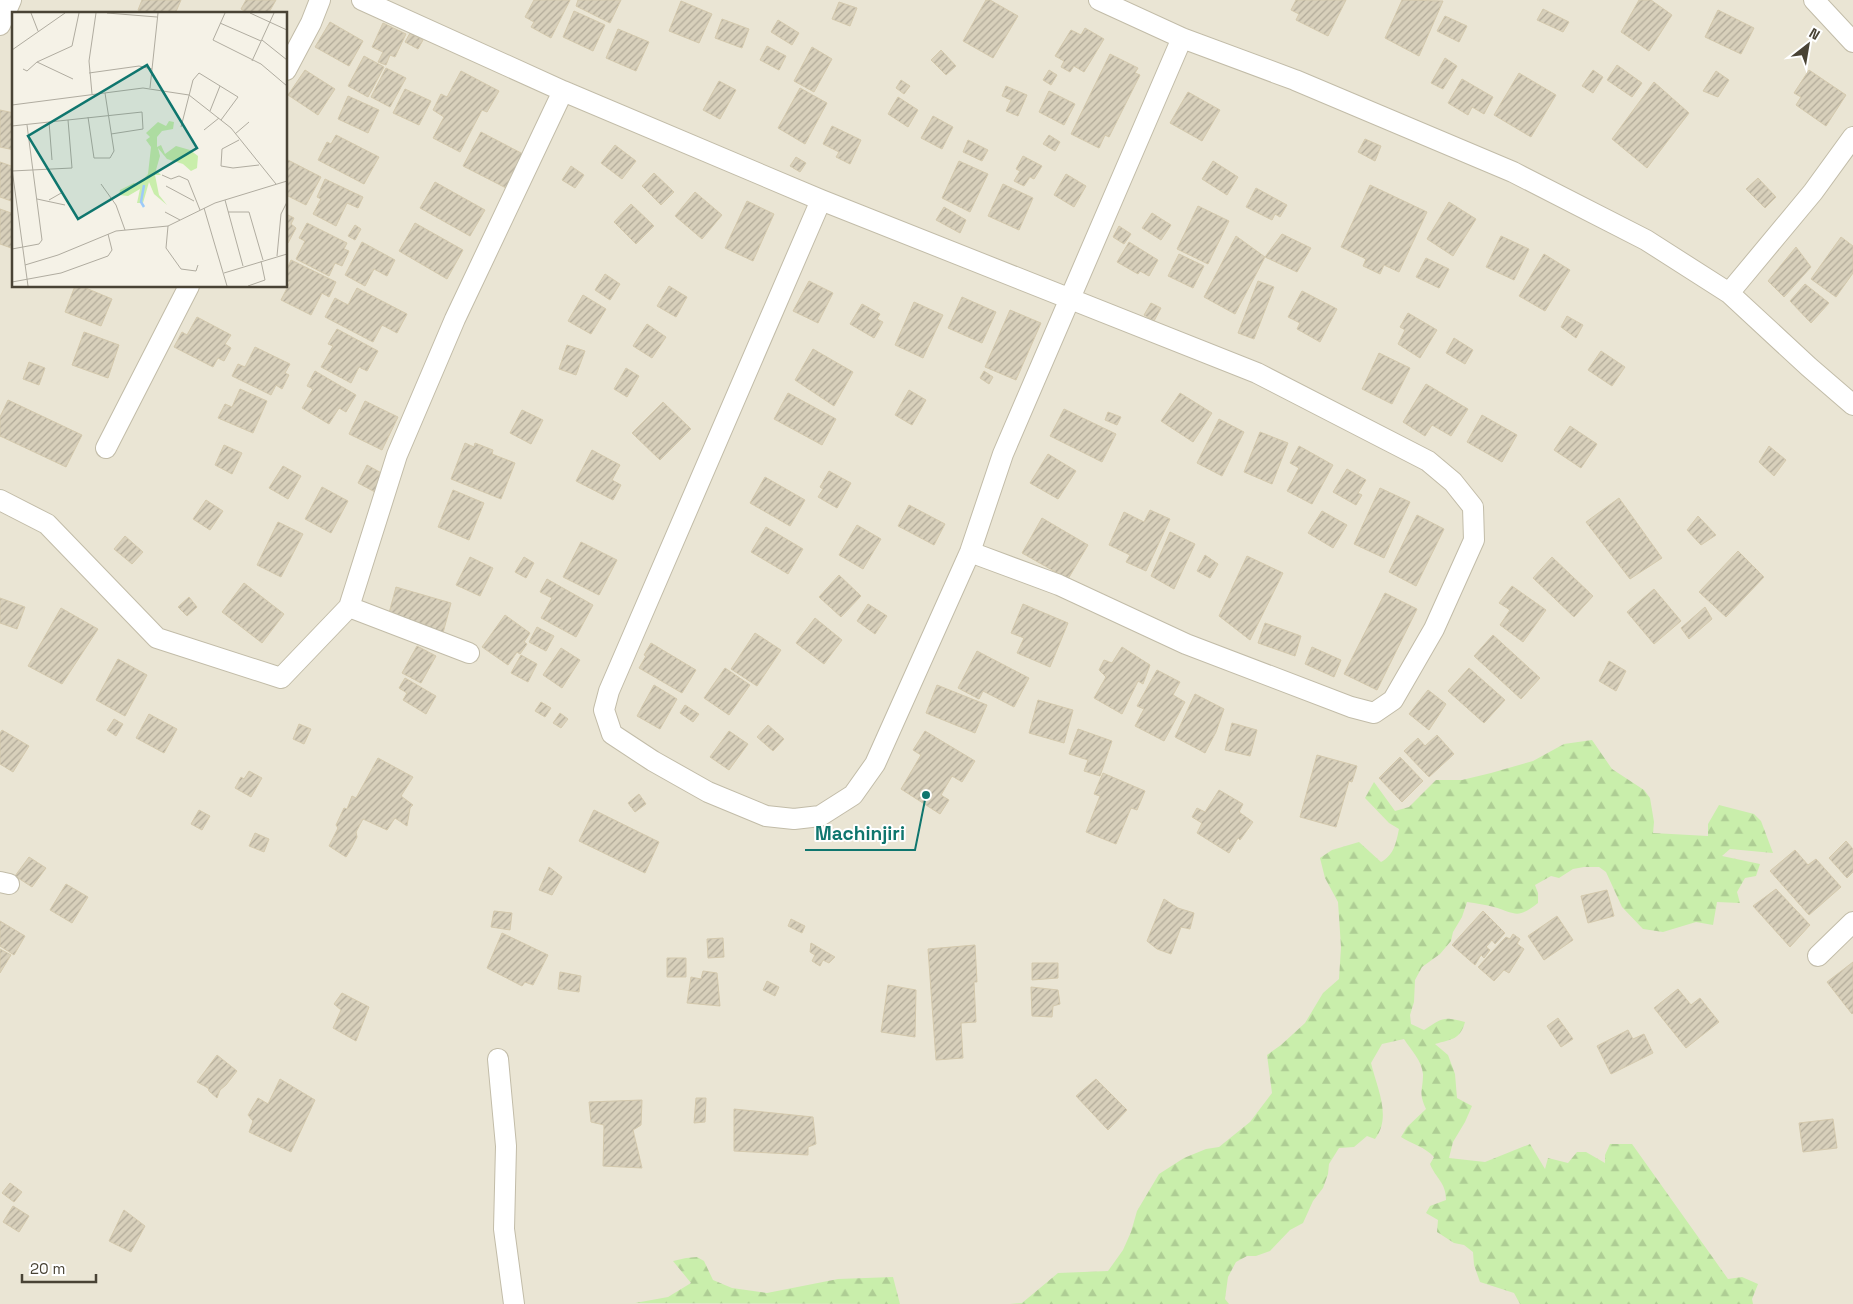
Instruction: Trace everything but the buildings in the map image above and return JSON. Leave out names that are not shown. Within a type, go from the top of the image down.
[{"type":"street","points":[[0,25],[10,0]]},
{"type":"street","points":[[288,66],[311,23],[320,0]]},
{"type":"street","points":[[362,0],[563,91],[820,200],[1258,373],[1428,460],[1454,482],[1473,507],[1474,540],[1434,629],[1393,700],[1374,713],[1342,703],[1186,644],[1059,585],[970,552]]},
{"type":"street","points":[[1099,0],[1182,38],[1295,80],[1512,172],[1646,240],[1729,293],[1853,405]]},
{"type":"street","points":[[1814,0],[1853,42]]},
{"type":"street","points":[[820,200],[609,691],[604,710],[612,734],[653,761],[708,792],[766,816],[794,819],[820,816],[853,795],[875,764],[970,552],[1003,454],[1182,38]]},
{"type":"street","points":[[0,500],[47,524],[156,638],[282,678],[349,607],[401,446],[456,319],[563,91]]},
{"type":"street","points":[[1729,293],[1813,192],[1853,137]]},
{"type":"street","points":[[106,448],[189,288]]},
{"type":"street","points":[[349,607],[469,653]]},
{"type":"street","points":[[1818,956],[1853,922]]},
{"type":"street","points":[[498,1059],[506,1146],[504,1229],[514,1304]]},
{"type":"shaded area","points":[[0,0],[1853,0],[1853,1304],[0,1304]]},
{"type":"green space","points":[[1592,740],[1612,769],[1644,790],[1650,798],[1654,822],[1653,833],[1708,836],[1708,824],[1719,805],[1754,814],[1761,821],[1773,853],[1730,849],[1722,856],[1760,864],[1756,876],[1745,878],[1737,892],[1740,903],[1717,902],[1713,925],[1696,922],[1663,932],[1643,929],[1622,907],[1606,872],[1599,867],[1573,869],[1559,878],[1551,876],[1535,885],[1538,893],[1538,903],[1521,913],[1512,913],[1494,907],[1467,902],[1462,917],[1453,932],[1451,941],[1440,954],[1422,967],[1415,980],[1414,1002],[1410,1015],[1411,1024],[1424,1030],[1443,1019],[1465,1022],[1458,1036],[1435,1044],[1448,1055],[1455,1074],[1457,1098],[1472,1106],[1453,1142],[1449,1158],[1485,1162],[1530,1144],[1545,1169],[1548,1158],[1568,1163],[1577,1152],[1586,1152],[1605,1163],[1605,1155],[1610,1144],[1632,1144],[1728,1279],[1742,1277],[1758,1284],[1752,1299],[1753,1304],[1520,1304],[1514,1293],[1480,1282],[1474,1265],[1473,1252],[1464,1245],[1454,1243],[1437,1232],[1438,1220],[1426,1213],[1430,1206],[1446,1200],[1443,1185],[1430,1164],[1434,1157],[1423,1148],[1401,1137],[1407,1127],[1426,1109],[1422,1095],[1422,1069],[1404,1039],[1382,1044],[1371,1063],[1383,1112],[1380,1130],[1375,1139],[1367,1136],[1354,1147],[1339,1148],[1329,1164],[1323,1188],[1313,1201],[1303,1223],[1290,1230],[1270,1251],[1256,1256],[1247,1256],[1236,1262],[1228,1277],[1225,1299],[1229,1304],[1010,1304],[1022,1303],[1058,1273],[1108,1271],[1123,1250],[1137,1211],[1159,1174],[1184,1158],[1206,1149],[1219,1147],[1250,1122],[1272,1093],[1267,1055],[1305,1023],[1323,993],[1339,979],[1341,947],[1338,902],[1325,878],[1320,858],[1332,850],[1359,842],[1381,862],[1389,856],[1395,844],[1399,829],[1389,823],[1365,798],[1374,782],[1395,811],[1409,807],[1436,780],[1462,780],[1491,773],[1533,761],[1564,744]]},
{"type":"green space","points":[[697,1257],[704,1261],[713,1280],[732,1288],[767,1293],[838,1279],[893,1277],[900,1304],[635,1303],[668,1297],[691,1283],[673,1261]]},
{"type":"place","name":"Machinjiri","points":[[926,795]]}]
